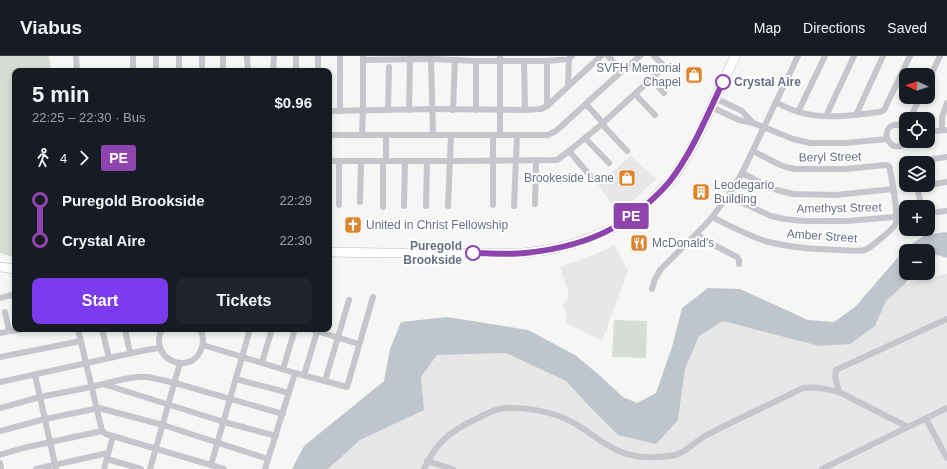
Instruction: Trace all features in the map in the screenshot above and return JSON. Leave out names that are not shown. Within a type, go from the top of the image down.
[{"type":"main road","points":[[332,252],[524,253],[553,249],[573,244],[613,228],[644,207],[670,182],[697,138],[735,56]]},
{"type":"main road","points":[[332,256],[385,253]]},
{"type":"main road","points":[[0,267],[12,269]]},
{"type":"street","points":[[76,56],[77,68]]},
{"type":"street","points":[[133,56],[133,68]]},
{"type":"street","points":[[156,56],[156,68]]},
{"type":"street","points":[[179,56],[179,68]]},
{"type":"street","points":[[202,56],[202,68]]},
{"type":"street","points":[[223,56],[223,68]]},
{"type":"street","points":[[248,56],[248,68]]},
{"type":"street","points":[[273,68],[274,56]]},
{"type":"street","points":[[296,56],[296,68]]},
{"type":"street","points":[[318,56],[318,68]]},
{"type":"street","points":[[340,56],[340,111]]},
{"type":"street","points":[[332,111],[541,109],[547,106],[601,56]]},
{"type":"street","points":[[608,56],[622,71]]},
{"type":"street","points":[[332,135],[548,135],[553,133],[640,56]]},
{"type":"street","points":[[332,161],[557,160],[585,138],[663,68],[662,64],[654,56]]},
{"type":"street","points":[[652,289],[655,279],[661,269],[697,234],[728,196],[753,151],[798,56]]},
{"type":"street","points":[[798,112],[825,56]]},
{"type":"street","points":[[826,116],[854,56]]},
{"type":"street","points":[[856,115],[883,56]]},
{"type":"street","points":[[776,102],[798,112],[826,116],[843,116],[880,112],[884,110],[910,56]]},
{"type":"street","points":[[934,68],[940,56]]},
{"type":"street","points":[[362,135],[363,58],[410,58],[476,61],[500,58],[524,61],[547,61],[571,58],[568,86]]},
{"type":"street","points":[[409,110],[410,58]]},
{"type":"street","points":[[500,58],[500,135]]},
{"type":"street","points":[[431,59],[433,135]]},
{"type":"street","points":[[453,110],[455,60]]},
{"type":"street","points":[[476,61],[476,110]]},
{"type":"street","points":[[524,61],[525,110]]},
{"type":"street","points":[[547,61],[547,106]]},
{"type":"street","points":[[388,110],[389,67]]},
{"type":"street","points":[[651,79],[664,94]]},
{"type":"street","points":[[635,94],[655,115]]},
{"type":"street","points":[[715,98],[742,111],[754,123]]},
{"type":"street","points":[[944,130],[942,117],[947,103]]},
{"type":"street","points":[[586,104],[627,151]]},
{"type":"street","points":[[711,107],[739,120],[754,123],[793,139],[810,143],[846,143],[887,139]]},
{"type":"street","points":[[899,125],[892,126],[887,131],[887,139],[889,142],[895,146],[899,146]]},
{"type":"street","points":[[448,206],[451,135]]},
{"type":"street","points":[[493,135],[493,205]]},
{"type":"street","points":[[514,206],[517,135]]},
{"type":"street","points":[[383,207],[386,136]]},
{"type":"street","points":[[585,138],[609,163]]},
{"type":"street","points":[[569,151],[593,179]]},
{"type":"street","name":"Beryl Street","points":[[753,151],[778,164],[795,169],[846,169],[888,165],[890,167],[893,189]]},
{"type":"street","points":[[935,159],[947,157]]},
{"type":"street","points":[[535,204],[536,160]]},
{"type":"street","points":[[339,161],[339,205]]},
{"type":"street","points":[[360,202],[362,161]]},
{"type":"street","points":[[404,206],[405,161]]},
{"type":"street","points":[[426,206],[427,161]]},
{"type":"street","points":[[742,173],[772,188],[793,194],[836,195],[893,189],[896,217]]},
{"type":"street","points":[[935,184],[947,182]]},
{"type":"street","name":"Amethyst Street","points":[[728,196],[771,216],[784,219],[804,221],[847,221],[899,217]]},
{"type":"street","points":[[935,212],[947,211]]},
{"type":"street","name":"Amber Street","points":[[712,217],[756,238],[785,246],[795,248],[860,250],[866,250],[872,247],[895,225],[896,217]]},
{"type":"street","points":[[697,234],[706,241],[737,257],[739,264]]},
{"type":"street","points":[[0,298],[12,295]]},
{"type":"street","points":[[203,345],[347,387],[374,297]]},
{"type":"street","points":[[325,381],[349,300]]},
{"type":"street","points":[[5,312],[9,331]]},
{"type":"street","points":[[839,392],[835,377],[836,370],[947,319]]},
{"type":"street","points":[[0,334],[12,331]]},
{"type":"street","points":[[79,332],[102,431],[106,434],[224,469]]},
{"type":"street","points":[[103,332],[109,358]]},
{"type":"street","points":[[126,332],[130,353]]},
{"type":"street","points":[[161,332],[159,341],[160,348],[166,357],[180,363],[187,363],[198,356],[204,339],[201,332]]},
{"type":"street","points":[[214,467],[218,443],[249,332]]},
{"type":"street","points":[[262,362],[271,332]]},
{"type":"street","points":[[282,369],[294,332]]},
{"type":"street","points":[[304,375],[317,332]]},
{"type":"street","points":[[324,332],[359,344]]},
{"type":"street","points":[[0,357],[81,341]]},
{"type":"street","points":[[0,382],[130,353],[160,348]]},
{"type":"street","points":[[150,469],[180,363]]},
{"type":"street","points":[[265,469],[295,373]]},
{"type":"street","points":[[35,375],[56,467]]},
{"type":"street","points":[[0,408],[124,379],[148,377],[283,414]]},
{"type":"street","points":[[236,379],[289,393]]},
{"type":"street","points":[[102,384],[224,422],[276,436]]},
{"type":"street","points":[[424,469],[433,452],[453,431],[498,409],[508,408],[535,410],[560,416],[618,451],[638,456],[676,456],[706,436],[803,388],[839,392],[908,427]]},
{"type":"street","points":[[0,431],[96,407],[163,425],[268,459]]},
{"type":"street","points":[[822,469],[947,408]]},
{"type":"street","points":[[926,419],[947,458]]},
{"type":"street","points":[[0,455],[23,448],[102,431]]},
{"type":"street","points":[[104,469],[113,436]]},
{"type":"street","points":[[36,469],[56,467],[107,456],[141,469]]},
{"type":"street","points":[[428,461],[453,469]]},
{"type":"shaded area","points":[[0,56],[49,56],[51,68],[12,68],[12,256],[0,253]]},
{"type":"shaded area","points":[[631,156],[656,179],[618,213],[598,184]]},
{"type":"shaded area","points":[[947,233],[947,258],[935,255],[935,244],[912,244],[924,236],[935,236],[935,234]]},
{"type":"shaded area","points":[[614,244],[628,271],[602,341],[566,323],[566,312],[563,306],[569,294],[560,267],[606,250]]},
{"type":"shaded area","points":[[899,256],[899,280],[908,280],[886,301],[875,326],[850,344],[819,346],[723,321],[699,336],[685,369],[678,420],[656,444],[618,435],[566,381],[506,353],[437,355],[421,377],[424,410],[360,440],[328,469],[292,469],[304,446],[384,381],[390,349],[401,322],[447,317],[528,330],[575,355],[623,397],[637,403],[656,393],[672,347],[682,308],[708,288],[740,289],[808,320],[834,322],[855,307]]},
{"type":"shaded area","points":[[947,274],[947,469],[328,469],[360,440],[424,410],[421,377],[437,355],[506,353],[566,381],[618,435],[678,420],[685,369],[699,336],[723,321],[819,346],[875,326],[886,301],[905,284],[921,280],[935,280],[935,276]]},
{"type":"shaded area","points":[[614,320],[647,321],[646,358],[612,357]]},
{"type":"bus line","name":"PE","points":[[473,253],[524,253],[553,249],[573,244],[613,228],[644,207],[670,182],[684,161],[697,138],[723,82]]},
{"type":"place","name":"SVFH Memorial Chapel","points":[[694,75]]},
{"type":"place","name":"Crystal Aire","points":[[723,82]]},
{"type":"place","name":"Brookeside Lane","points":[[627,178]]},
{"type":"place","name":"Leodegario Building","points":[[701,192]]},
{"type":"place","name":"United in Christ Fellowship","points":[[353,225]]},
{"type":"place","name":"McDonald's","points":[[639,243]]},
{"type":"place","name":"Puregold Brookside","points":[[473,253]]}]
